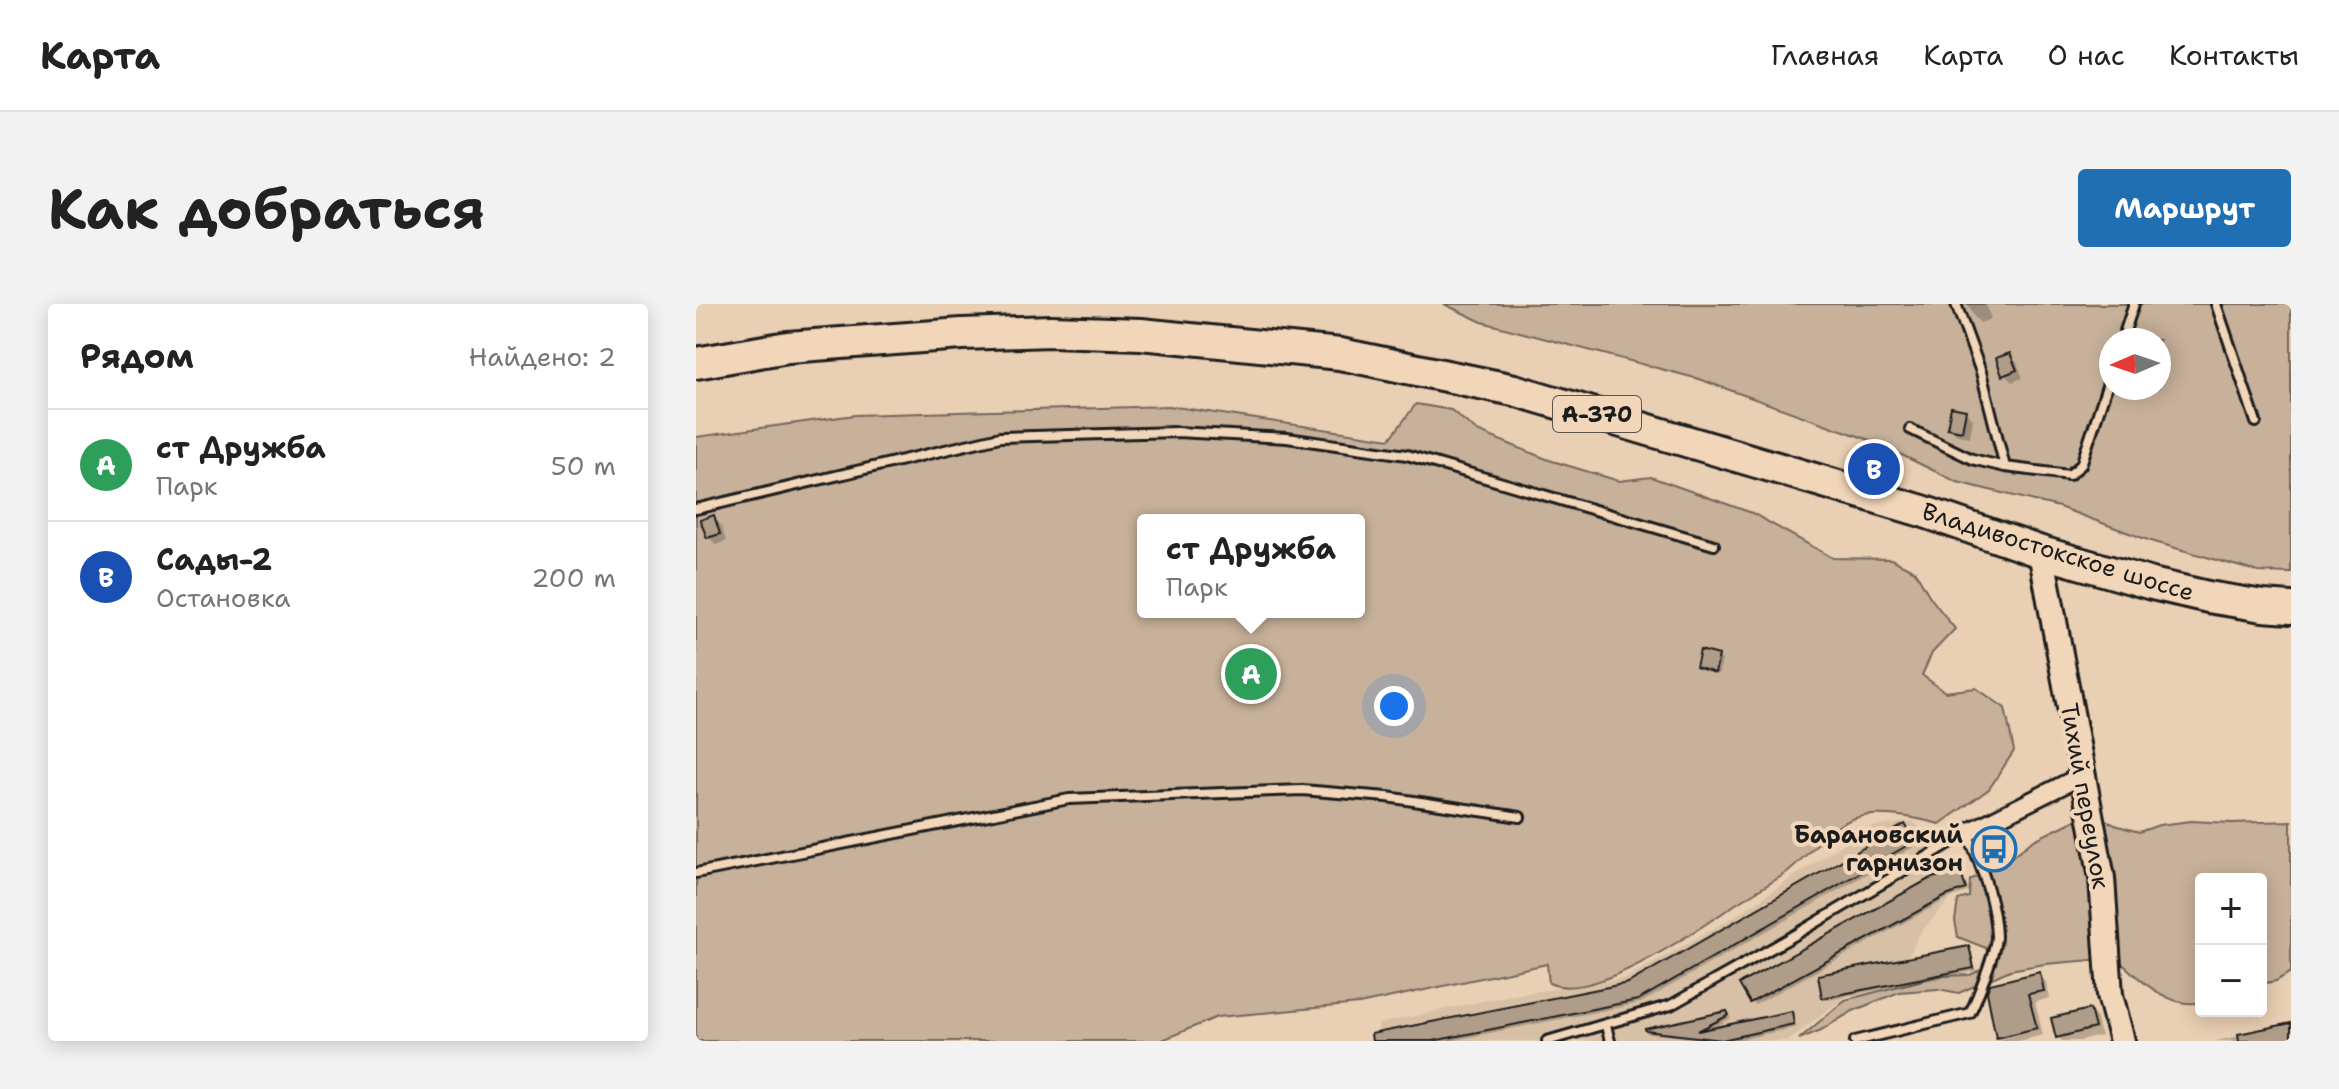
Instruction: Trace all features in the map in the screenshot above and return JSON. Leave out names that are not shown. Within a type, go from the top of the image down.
[{"type":"highway","name":"Владивостокское шоссе","points":[[696,363],[788,347],[962,334],[1051,331],[1141,334],[1340,354],[1514,390],[1922,511],[2041,552],[2152,584],[2208,597],[2291,608]]},
{"type":"street","name":"Тихий переулок","points":[[2041,552],[2102,878],[2110,995],[2122,1041]]},
{"type":"street","points":[[1967,833],[2081,776]]},
{"type":"lane","points":[[1956,304],[1981,372],[2005,467]]},
{"type":"lane","points":[[2126,328],[2134,304]]},
{"type":"lane","points":[[2216,304],[2256,422]]},
{"type":"lane","points":[[1910,429],[1972,459],[2005,467],[2069,475],[2081,465],[2102,400]]},
{"type":"lane","points":[[696,509],[1000,437],[1177,432],[1287,438],[1407,455],[1714,545]]},
{"type":"lane","points":[[696,873],[1069,799],[1302,790],[1387,797],[1520,817]]},
{"type":"lane","points":[[1547,1041],[1671,1005],[1967,833],[1983,871],[1996,937],[1976,1003],[1970,1013],[1855,1041]]},
{"type":"lane","points":[[1606,1026],[1610,1041]]},
{"type":"shaded area","points":[[1444,304],[2291,304],[2291,573],[2258,572],[2148,540],[2059,507],[1957,482],[1875,442],[1699,379],[1482,322]]},
{"type":"shaded area","points":[[1416,404],[1451,410],[1477,431],[1549,460],[1619,481],[1651,477],[1752,513],[1833,558],[1891,559],[1915,571],[1930,597],[1955,629],[1932,653],[1922,675],[1945,692],[1976,688],[2005,708],[2014,751],[1989,789],[1940,824],[1887,815],[1865,816],[1845,822],[1783,875],[1672,946],[1618,974],[1592,983],[1568,987],[1549,983],[1547,964],[1359,1004],[1217,1017],[1160,1041],[696,1041],[696,437],[855,415],[1169,406],[1390,439]]},
{"type":"shaded area","points":[[2092,812],[2115,825],[2139,832],[2159,825],[2191,821],[2291,821],[2291,972],[2267,983],[2267,873],[2195,873],[2195,1002],[2166,997],[2144,983],[2116,958],[2045,964],[2010,970],[1959,993],[1938,989],[1899,992],[1799,1039],[1845,1000],[1938,976],[1970,975],[1993,964],[1986,948],[1958,937],[1955,921],[1958,900],[1969,897],[1970,880],[2010,858],[2034,840]]},
{"type":"shaded area","points":[[1913,821],[1952,868],[1954,895],[1920,933],[1906,961],[1886,977],[1850,993],[1787,1041],[1379,1041],[1378,1024],[1506,996],[1626,978],[1734,917],[1866,828]]},
{"type":"building","points":[[2010,353],[2017,370],[2002,376],[1996,358]]},
{"type":"building","points":[[1951,407],[1966,410],[1962,431],[1947,428]]},
{"type":"building","points":[[714,515],[720,534],[707,538],[700,520]]},
{"type":"building","points":[[1700,650],[1719,655],[1715,673],[1696,667]]},
{"type":"building","points":[[1905,824],[1915,841],[1638,1000],[1433,1041],[1372,1041],[1371,1034],[1628,983]]},
{"type":"building","points":[[1960,870],[1966,889],[1946,896],[1750,1003],[1739,984],[1929,879]]},
{"type":"building","points":[[1969,946],[1974,968],[1822,998],[1818,975]]},
{"type":"building","points":[[2040,972],[2044,991],[2028,994],[2037,1028],[1996,1038],[1987,992],[1990,984]]},
{"type":"building","points":[[2090,1009],[2095,1028],[2056,1038],[2051,1018]]},
{"type":"building","points":[[1727,1011],[1729,1015],[1698,1031],[1792,1011],[1794,1024],[1722,1040],[1645,1029]]},
{"type":"building","points":[[2291,1023],[2291,1041],[2239,1041],[2238,1034]]},
{"type":"place","name":"Сады-2","points":[[1874,469]]},
{"type":"place","name":"ст Дружба","points":[[1251,674]]},
{"type":"place","name":"Барановский гарнизон","points":[[1994,849]]}]
